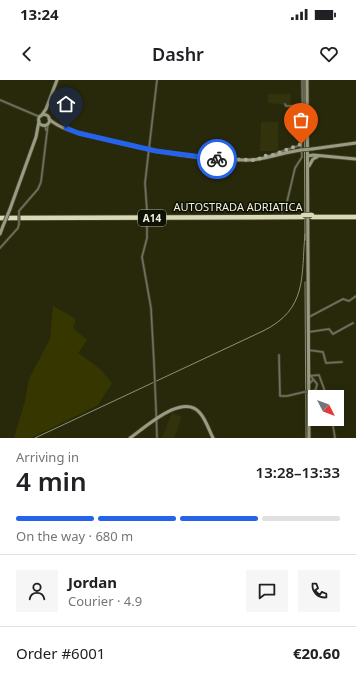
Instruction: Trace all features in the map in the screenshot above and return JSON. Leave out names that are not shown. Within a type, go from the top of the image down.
[{"type":"highway","name":"AUTOSTRADA ADRIATICA","points":[[0,217],[356,216]]},
{"type":"main road","points":[[36,137],[39,118],[46,109],[57,80]]},
{"type":"main road","points":[[307,80],[309,438]]},
{"type":"main road","points":[[46,109],[47,124]]},
{"type":"main road","points":[[39,118],[47,116]]},
{"type":"main road","points":[[39,118],[47,124]]},
{"type":"main road","points":[[0,234],[36,137],[40,128],[47,124],[55,123],[78,133],[149,150],[209,158],[258,160],[302,150],[356,144]]},
{"type":"main road","points":[[308,145],[315,156]]},
{"type":"main road","points":[[308,156],[356,159]]},
{"type":"main road","points":[[308,169],[315,156]]},
{"type":"main road","points":[[130,438],[172,409],[182,406],[187,406],[200,413],[213,438]]},
{"type":"street","points":[[157,80],[145,183],[147,238],[142,257],[152,313],[157,438]]},
{"type":"street","points":[[282,212],[286,206],[295,168],[302,157],[302,80]]},
{"type":"street","points":[[0,100],[39,118]]},
{"type":"street","points":[[285,104],[303,106]]},
{"type":"street","points":[[0,248],[18,228],[19,211],[38,189],[41,182],[47,124]]},
{"type":"street","points":[[258,160],[262,156],[273,155],[301,144]]},
{"type":"street","points":[[308,318],[343,299],[349,301],[356,296]]},
{"type":"street","points":[[308,332],[329,329],[333,334],[353,323]]},
{"type":"street","points":[[308,350],[323,352],[326,363],[342,362]]},
{"type":"street","points":[[279,355],[280,396],[312,392],[317,386],[314,380],[309,376]]},
{"type":"street","points":[[314,375],[314,380]]},
{"type":"street","points":[[309,376],[319,375],[324,390]]},
{"type":"street","points":[[309,384],[314,380]]},
{"type":"street","points":[[333,426],[335,438]]},
{"type":"shaded area","points":[[303,80],[306,80],[306,148],[303,148]]},
{"type":"shaded area","points":[[268,94],[291,94],[290,105],[268,103]]},
{"type":"shaded area","points":[[261,122],[278,122],[278,150],[260,151]]},
{"type":"shaded area","points":[[53,306],[76,319],[73,328],[87,340],[78,353],[100,369],[112,383],[98,405],[31,438],[14,438],[25,401],[29,379],[50,339]]},
{"type":"shaded area","points":[[172,413],[182,417],[174,438],[162,438]]},
{"type":"railway","points":[[304,80],[305,240]]},
{"type":"railway","points":[[35,438],[263,331],[278,322],[295,302],[299,290],[302,277],[305,234]]},
{"type":"railway","points":[[305,282],[306,438]]},
{"type":"way so far","points":[[217,159],[258,160],[262,156],[270,156],[292,147],[300,146],[301,144]]},
{"type":"route","points":[[66,128],[78,133],[138,148],[217,159]]}]
